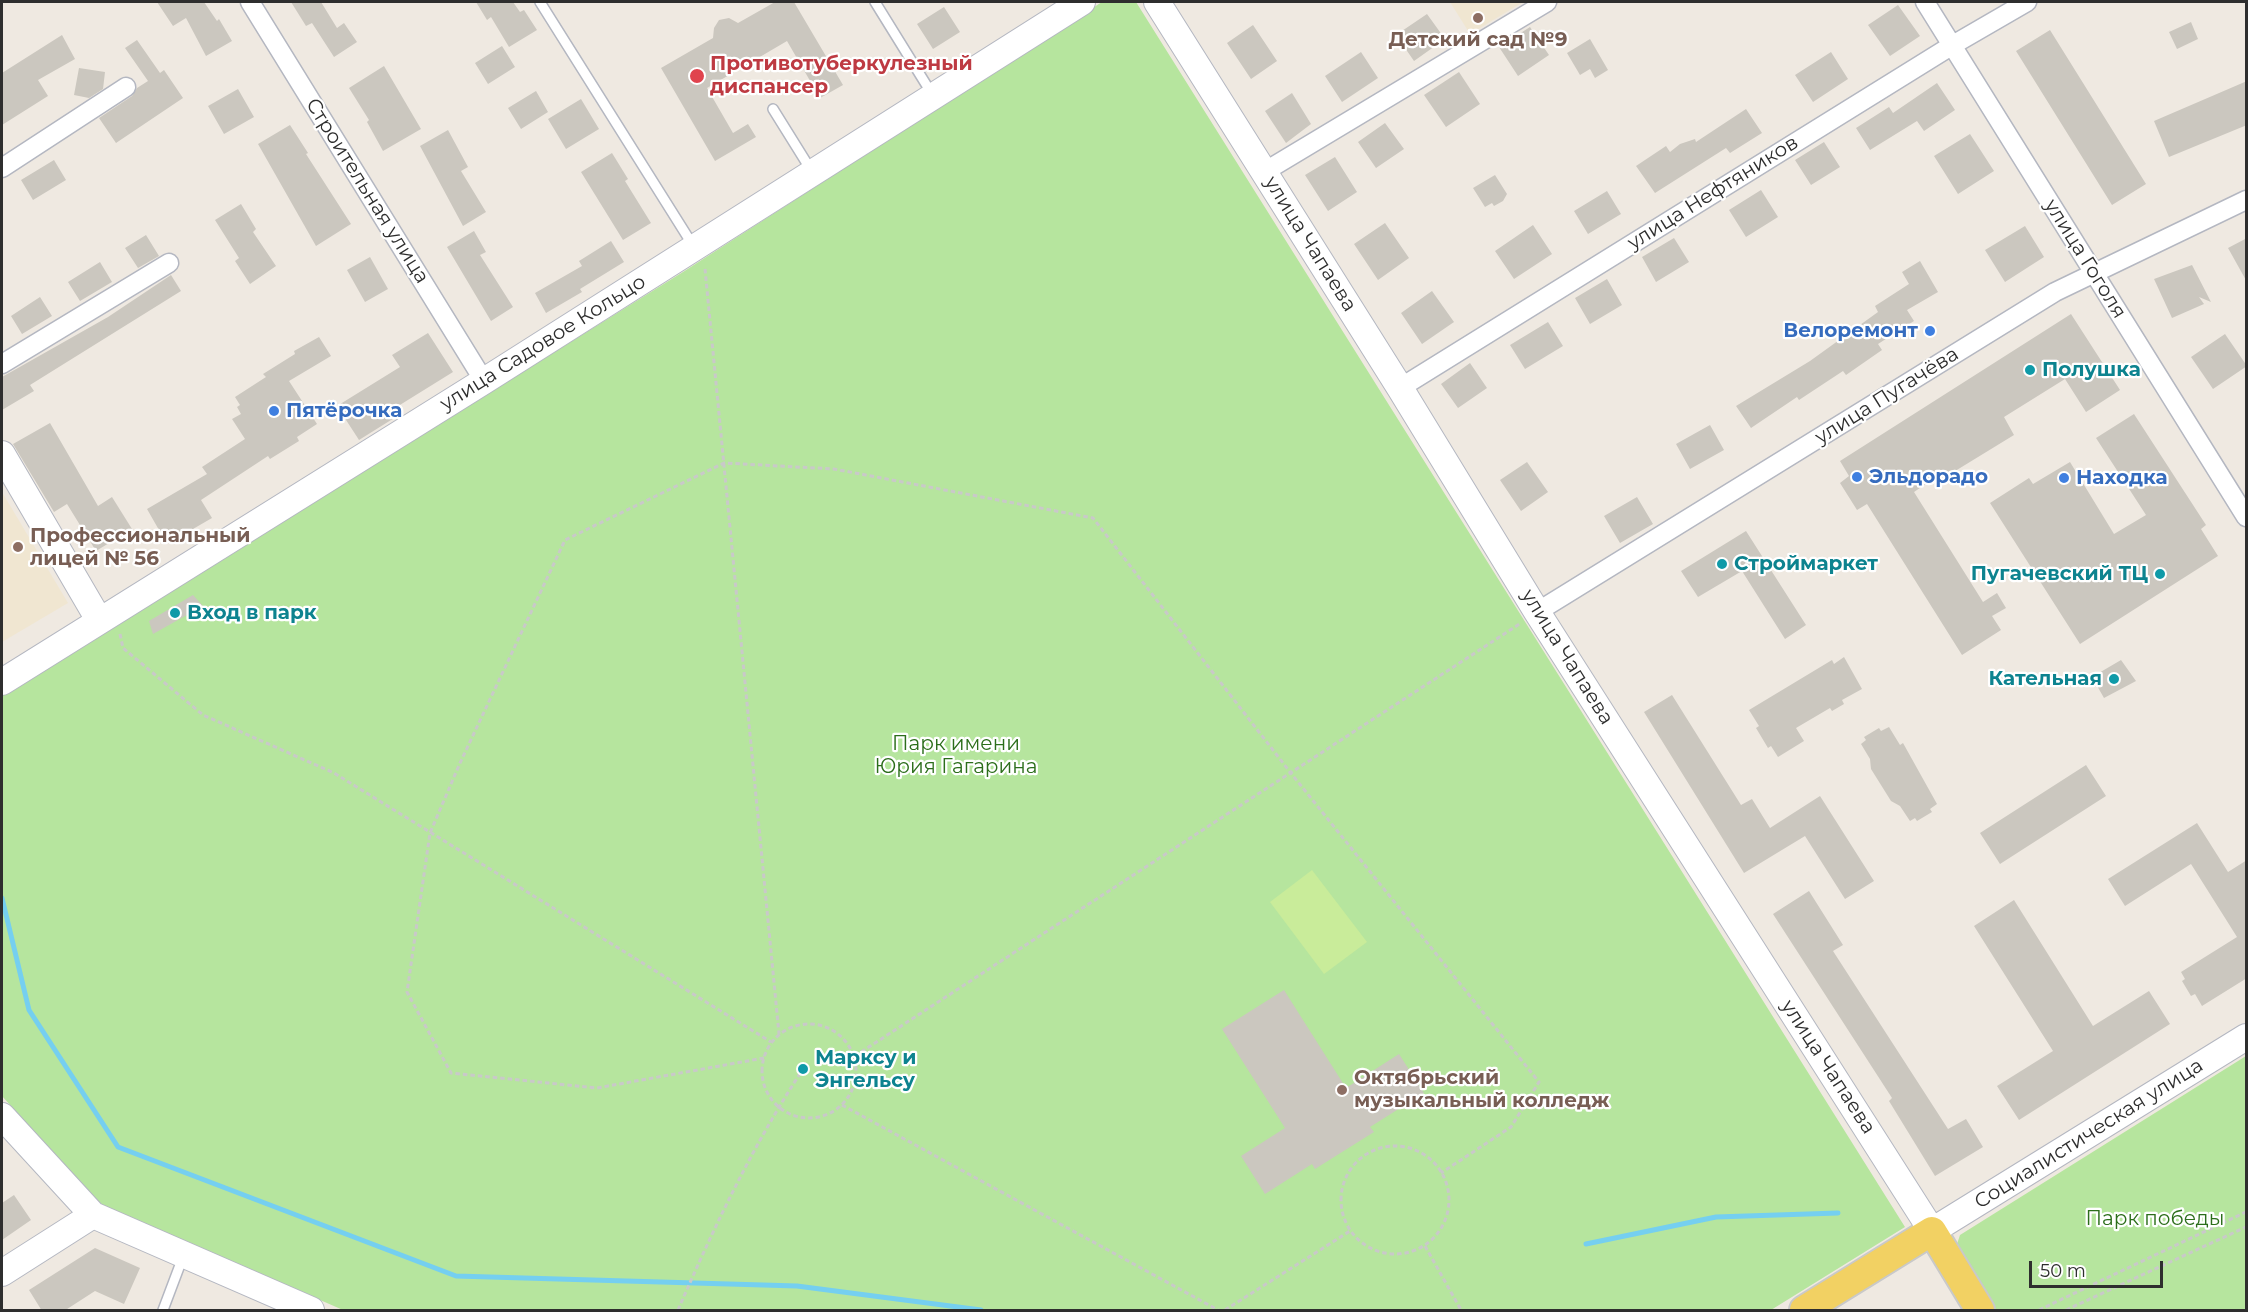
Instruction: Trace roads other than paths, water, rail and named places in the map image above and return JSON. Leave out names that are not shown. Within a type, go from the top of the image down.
[{"type":"main road","points":[[1804,1311],[1932,1231]]},
{"type":"main road","name":"улица Чапаева","points":[[1932,1231],[1980,1311]]},
{"type":"street","name":"Строительная улица","points":[[250,2],[484,381]]},
{"type":"street","name":"улица Садовое Кольцо","points":[[2,682],[110,626],[484,381],[699,258],[812,172],[1082,2]]},
{"type":"street","name":"улица Чапаева","points":[[1157,2],[1400,387],[1537,612],[1932,1231]]},
{"type":"street","points":[[1264,172],[1547,2]]},
{"type":"street","name":"улица Гоголя","points":[[1924,2],[2247,517]]},
{"type":"street","name":"улица Нефтяников","points":[[1400,387],[1951,46],[2027,2]]},
{"type":"street","points":[[2,168],[126,87]]},
{"type":"street","name":"улица Пугачёва","points":[[1537,612],[2055,292],[2247,200]]},
{"type":"street","points":[[2,364],[169,263]]},
{"type":"street","points":[[2,454],[110,626]]},
{"type":"street","name":"Социалистическая улица","points":[[1932,1231],[2247,1036]]},
{"type":"street","points":[[2,1116],[93,1215],[311,1311]]},
{"type":"street","points":[[2,1274],[93,1215]]},
{"type":"lane","points":[[540,2],[699,258]]},
{"type":"lane","points":[[875,2],[933,96]]},
{"type":"lane","points":[[772,109],[812,172]]},
{"type":"lane","points":[[163,1311],[183,1255]]},
{"type":"waterway","points":[[2,898],[29,1010],[118,1147],[456,1276],[797,1286],[981,1310]]},
{"type":"waterway","points":[[1586,1244],[1716,1217],[1838,1213]]},
{"type":"place","name":"Детский сад №9","points":[[1478,18]]},
{"type":"place","name":"Противотуберкулезный диспансер","points":[[697,76]]},
{"type":"place","name":"Велоремонт","points":[[1930,331]]},
{"type":"place","name":"Полушка","points":[[2030,370]]},
{"type":"place","name":"Пятёрочка","points":[[274,411]]},
{"type":"place","name":"Эльдорадо","points":[[1857,477]]},
{"type":"place","name":"Находка","points":[[2064,478]]},
{"type":"place","name":"Профессиональный лицей № 56","points":[[18,547]]},
{"type":"place","name":"Строймаркет","points":[[1722,564]]},
{"type":"place","name":"Пугачевский ТЦ","points":[[2160,574]]},
{"type":"place","name":"Вход в парк","points":[[175,613]]},
{"type":"place","name":"Кательная","points":[[2114,679]]},
{"type":"place","name":"Марксу и Энгельсу","points":[[803,1069]]},
{"type":"place","name":"Октябрьский музыкальный колледж","points":[[1342,1090]]},
{"type":"park label","name":"Парк имени Юрия Гагарина","points":[[956,756]]},
{"type":"park label","name":"Парк победы","points":[[2155,1219]]}]
